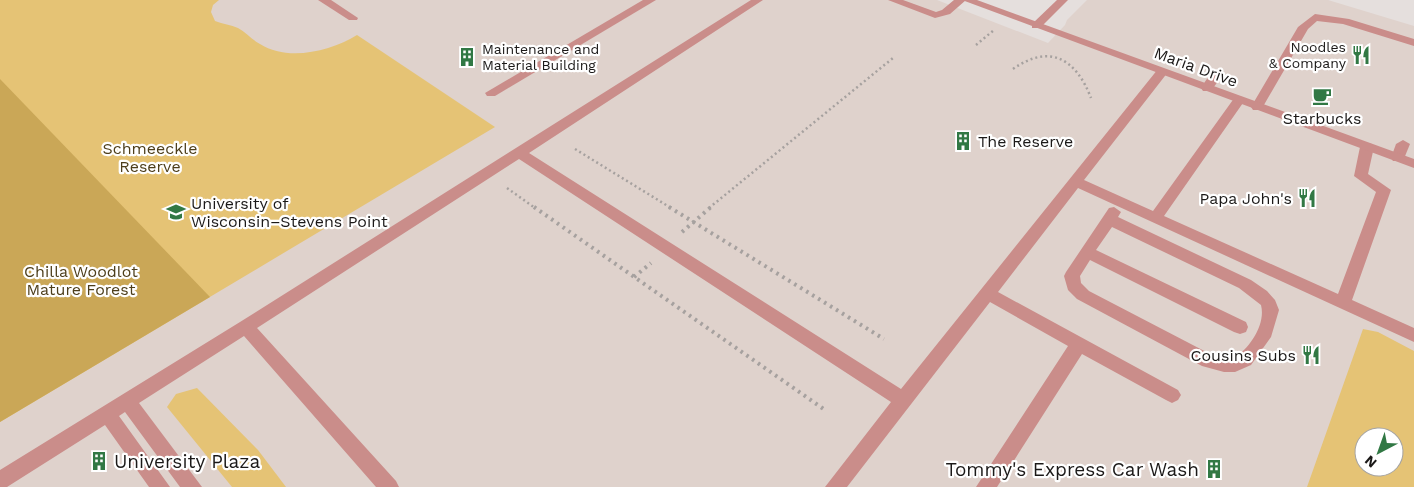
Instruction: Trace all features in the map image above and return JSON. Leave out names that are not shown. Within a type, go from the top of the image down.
[{"type":"street","points":[[322,0],[353,18]]},
{"type":"street","points":[[491,92],[651,0]]},
{"type":"street","points":[[0,481],[246,327],[758,0]]},
{"type":"street","points":[[893,0],[935,15],[946,12],[961,0]]},
{"type":"street","name":"Maria Drive","points":[[967,0],[1414,164]]},
{"type":"street","points":[[1036,26],[1063,0]]},
{"type":"street","points":[[1257,107],[1309,21],[1315,17],[1330,18],[1414,43]]},
{"type":"street","points":[[835,487],[905,401],[1162,72]]},
{"type":"street","points":[[1208,88],[1215,77]]},
{"type":"street","points":[[1155,218],[1239,100]]},
{"type":"street","points":[[1398,158],[1402,144]]},
{"type":"street","points":[[1343,302],[1384,190],[1361,176],[1367,147]]},
{"type":"street","points":[[519,153],[905,401]]},
{"type":"street","points":[[1076,182],[1414,335]]},
{"type":"street","points":[[1109,219],[1245,284],[1261,294],[1270,305],[1272,315],[1254,353],[1239,364],[1226,365],[1208,361],[1083,295],[1074,286],[1072,276],[1087,252],[1109,219],[1121,202]]},
{"type":"street","points":[[1087,252],[1240,328]]},
{"type":"street","points":[[989,294],[1172,395]]},
{"type":"street","points":[[246,327],[389,487]]},
{"type":"street","points":[[986,487],[1080,344]]},
{"type":"street","points":[[127,401],[192,487]]},
{"type":"street","points":[[107,414],[160,487]]},
{"type":"path","points":[[976,45],[996,28]]},
{"type":"path","points":[[1013,69],[1023,60],[1034,56],[1046,55],[1058,58],[1075,68],[1085,80],[1091,98]]},
{"type":"path","points":[[634,277],[667,249],[692,222],[893,58]]},
{"type":"path","points":[[575,149],[884,339]]},
{"type":"path","points":[[507,188],[825,410]]},
{"type":"shaded area","points":[[0,0],[937,0],[1048,43],[1087,0],[1328,0],[1414,26],[1414,487],[0,487]]},
{"type":"green space","name":"Schmeeckle Reserve","points":[[0,0],[219,0],[213,5],[211,12],[215,21],[238,28],[260,44],[283,52],[296,53],[322,50],[347,41],[357,35],[495,127],[0,422]]},
{"type":"green space","name":"Chilla Woodlot Mature Forest","points":[[0,79],[210,297],[0,422]]},
{"type":"green space","points":[[1363,329],[1378,332],[1414,351],[1414,487],[1307,487]]},
{"type":"green space","points":[[197,388],[258,450],[286,487],[232,487],[167,407],[176,394]]},
{"type":"place","name":"Noodles & Company","points":[[1361,55]]},
{"type":"place","name":"Maintenance and Material Building","points":[[467,57]]},
{"type":"place","name":"Starbucks","points":[[1322,96]]},
{"type":"place","name":"The Reserve","points":[[963,141]]},
{"type":"place","name":"Papa John's","points":[[1307,198]]},
{"type":"place","name":"University of Wisconsin–Stevens Point","points":[[176,212]]},
{"type":"place","name":"Cousins Subs","points":[[1311,355]]},
{"type":"place","name":"University Plaza","points":[[99,461]]},
{"type":"place","name":"Tommy's Express Car Wash","points":[[1214,469]]}]
